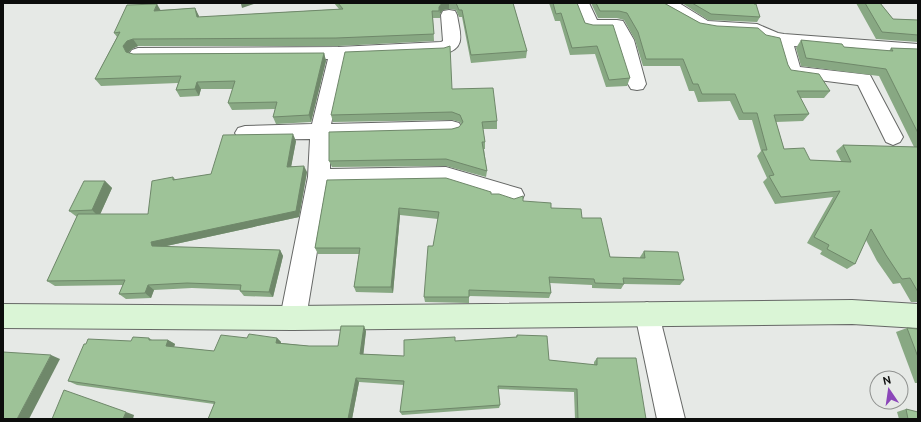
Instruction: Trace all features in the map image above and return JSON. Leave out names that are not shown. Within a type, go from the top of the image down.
[{"type":"street","points":[[581,3],[590,26],[617,25],[626,40],[637,84]]},
{"type":"street","points":[[661,3],[672,6],[703,25],[712,27],[757,29],[773,38],[784,40],[867,44],[918,50]]},
{"type":"street","points":[[138,54],[338,53],[444,48],[452,42],[449,15]]},
{"type":"street","points":[[784,40],[793,72],[864,79],[894,138]]},
{"type":"street","points":[[293,318],[319,177],[320,131],[338,53]]},
{"type":"street","points":[[245,134],[452,128]]},
{"type":"street","points":[[319,177],[446,175],[513,195]]},
{"type":"street","points":[[3,316],[293,318],[852,312],[918,316]]},
{"type":"street","points":[[647,314],[671,419]]},
{"type":"building","points":[[338,3],[442,3],[439,7],[439,11],[432,11],[434,34],[336,38],[133,39],[127,41],[123,46],[126,52],[133,54],[324,53],[309,115],[273,117],[277,102],[228,103],[235,81],[197,82],[195,89],[176,90],[181,76],[95,79],[120,32],[114,33],[127,5],[157,4],[154,11],[195,8],[197,17],[343,9]]},
{"type":"building","points":[[456,3],[513,3],[527,51],[471,55],[462,10],[459,10]]},
{"type":"building","points":[[553,3],[577,3],[585,23],[593,25],[613,25],[630,78],[609,80],[597,46],[572,48],[561,13],[556,14]]},
{"type":"building","points":[[596,3],[664,3],[700,23],[717,26],[758,28],[766,35],[780,38],[788,65],[791,70],[819,74],[830,91],[797,91],[809,114],[774,115],[784,149],[804,148],[810,160],[851,162],[843,145],[918,147],[918,292],[910,278],[902,279],[871,229],[855,264],[827,249],[829,245],[814,237],[840,191],[781,197],[769,176],[774,175],[762,150],[767,150],[757,113],[743,113],[735,94],[702,94],[698,84],[693,84],[683,59],[646,59],[638,32],[627,13],[619,11],[600,11]]},
{"type":"building","points":[[692,3],[754,3],[756,4],[760,17],[711,14]]},
{"type":"building","points":[[865,3],[880,3],[893,19],[918,20],[918,35],[882,32]]},
{"type":"building","points":[[801,40],[842,44],[844,47],[893,51],[891,48],[918,49],[918,133],[886,69],[806,58]]},
{"type":"building","points":[[450,46],[452,89],[493,88],[497,121],[482,122],[485,142],[482,142],[487,171],[446,159],[329,161],[329,132],[452,129],[459,127],[463,122],[460,115],[452,112],[331,115],[345,52],[444,48]]},
{"type":"building","points":[[293,134],[287,167],[304,166],[296,211],[151,242],[152,246],[280,250],[269,292],[240,291],[241,285],[187,283],[148,285],[145,293],[119,294],[125,280],[47,281],[78,214],[148,214],[152,181],[173,177],[173,180],[211,174],[223,135]]},
{"type":"building","points":[[446,178],[491,192],[491,194],[499,194],[514,199],[523,196],[523,201],[551,203],[551,208],[581,209],[582,218],[601,218],[610,257],[645,258],[644,251],[678,252],[684,280],[623,278],[624,284],[595,283],[594,279],[549,277],[551,293],[469,290],[469,297],[424,297],[428,246],[433,246],[439,212],[399,208],[391,287],[354,287],[360,248],[315,248],[327,180]]},
{"type":"building","points":[[84,181],[105,181],[92,210],[69,211]]},
{"type":"building","points":[[341,326],[364,326],[360,354],[404,356],[404,340],[455,337],[455,341],[517,337],[517,335],[547,336],[549,360],[597,365],[597,358],[636,358],[646,419],[578,419],[577,389],[498,386],[500,405],[400,412],[404,381],[356,378],[348,419],[208,419],[215,402],[68,381],[84,344],[86,344],[88,339],[131,341],[133,337],[149,338],[149,340],[168,340],[166,346],[214,351],[221,335],[247,338],[249,334],[277,338],[276,343],[309,346],[338,346]]},
{"type":"building","points":[[907,328],[918,329],[918,357]]},
{"type":"building","points":[[3,352],[51,355],[17,419],[3,419]]},
{"type":"building","points":[[64,390],[126,412],[123,419],[52,419]]},
{"type":"building","points":[[906,410],[918,412],[918,419],[908,419]]}]
